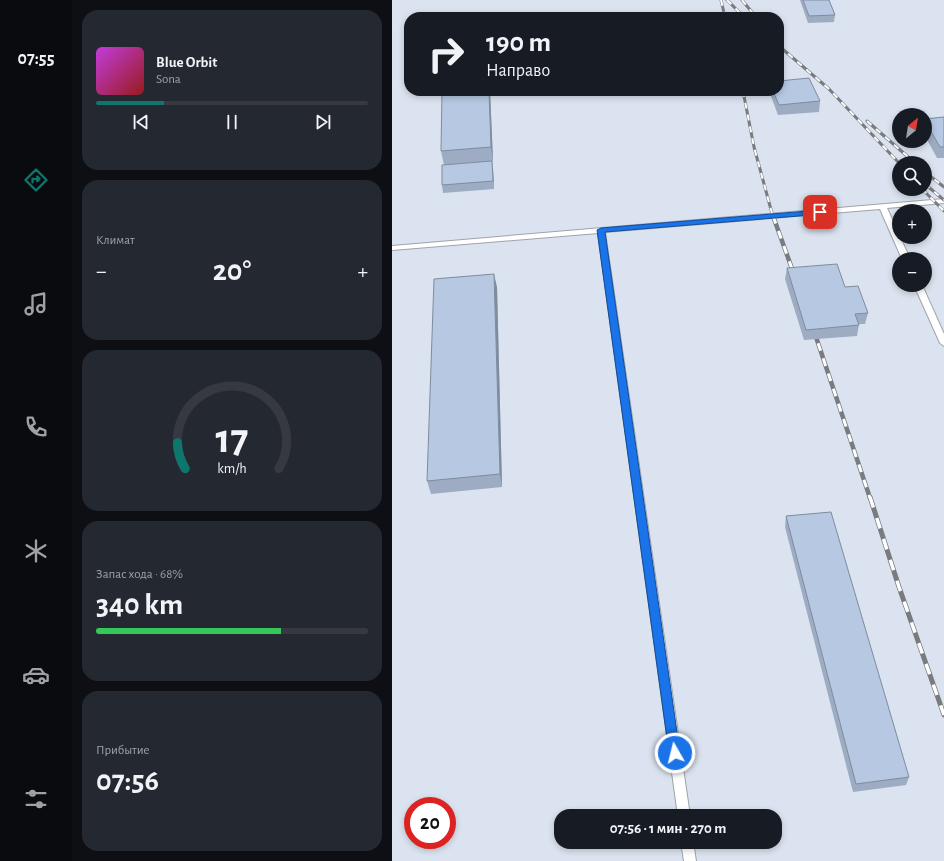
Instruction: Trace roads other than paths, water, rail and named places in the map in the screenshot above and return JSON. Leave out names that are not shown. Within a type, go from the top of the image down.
[{"type":"lane","points":[[392,248],[944,201]]},
{"type":"lane","points":[[883,206],[903,252]]},
{"type":"lane","points":[[601,230],[683,809]]},
{"type":"lane","points":[[921,292],[944,343]]},
{"type":"lane","points":[[688,849],[690,861]]},
{"type":"railway","points":[[721,0],[724,12]]},
{"type":"railway","points":[[727,0],[739,12]]},
{"type":"railway","points":[[742,0],[752,12]]},
{"type":"railway","points":[[784,50],[829,89],[892,156]]},
{"type":"railway","points":[[744,96],[754,147],[773,217]]},
{"type":"railway","points":[[867,121],[907,156]]},
{"type":"railway","points":[[932,178],[944,187]]},
{"type":"railway","points":[[932,190],[944,200]]},
{"type":"railway","points":[[929,196],[944,211]]},
{"type":"railway","points":[[773,216],[795,277]]},
{"type":"railway","points":[[813,328],[870,498]]},
{"type":"railway","points":[[870,497],[899,587],[944,715]]}]
